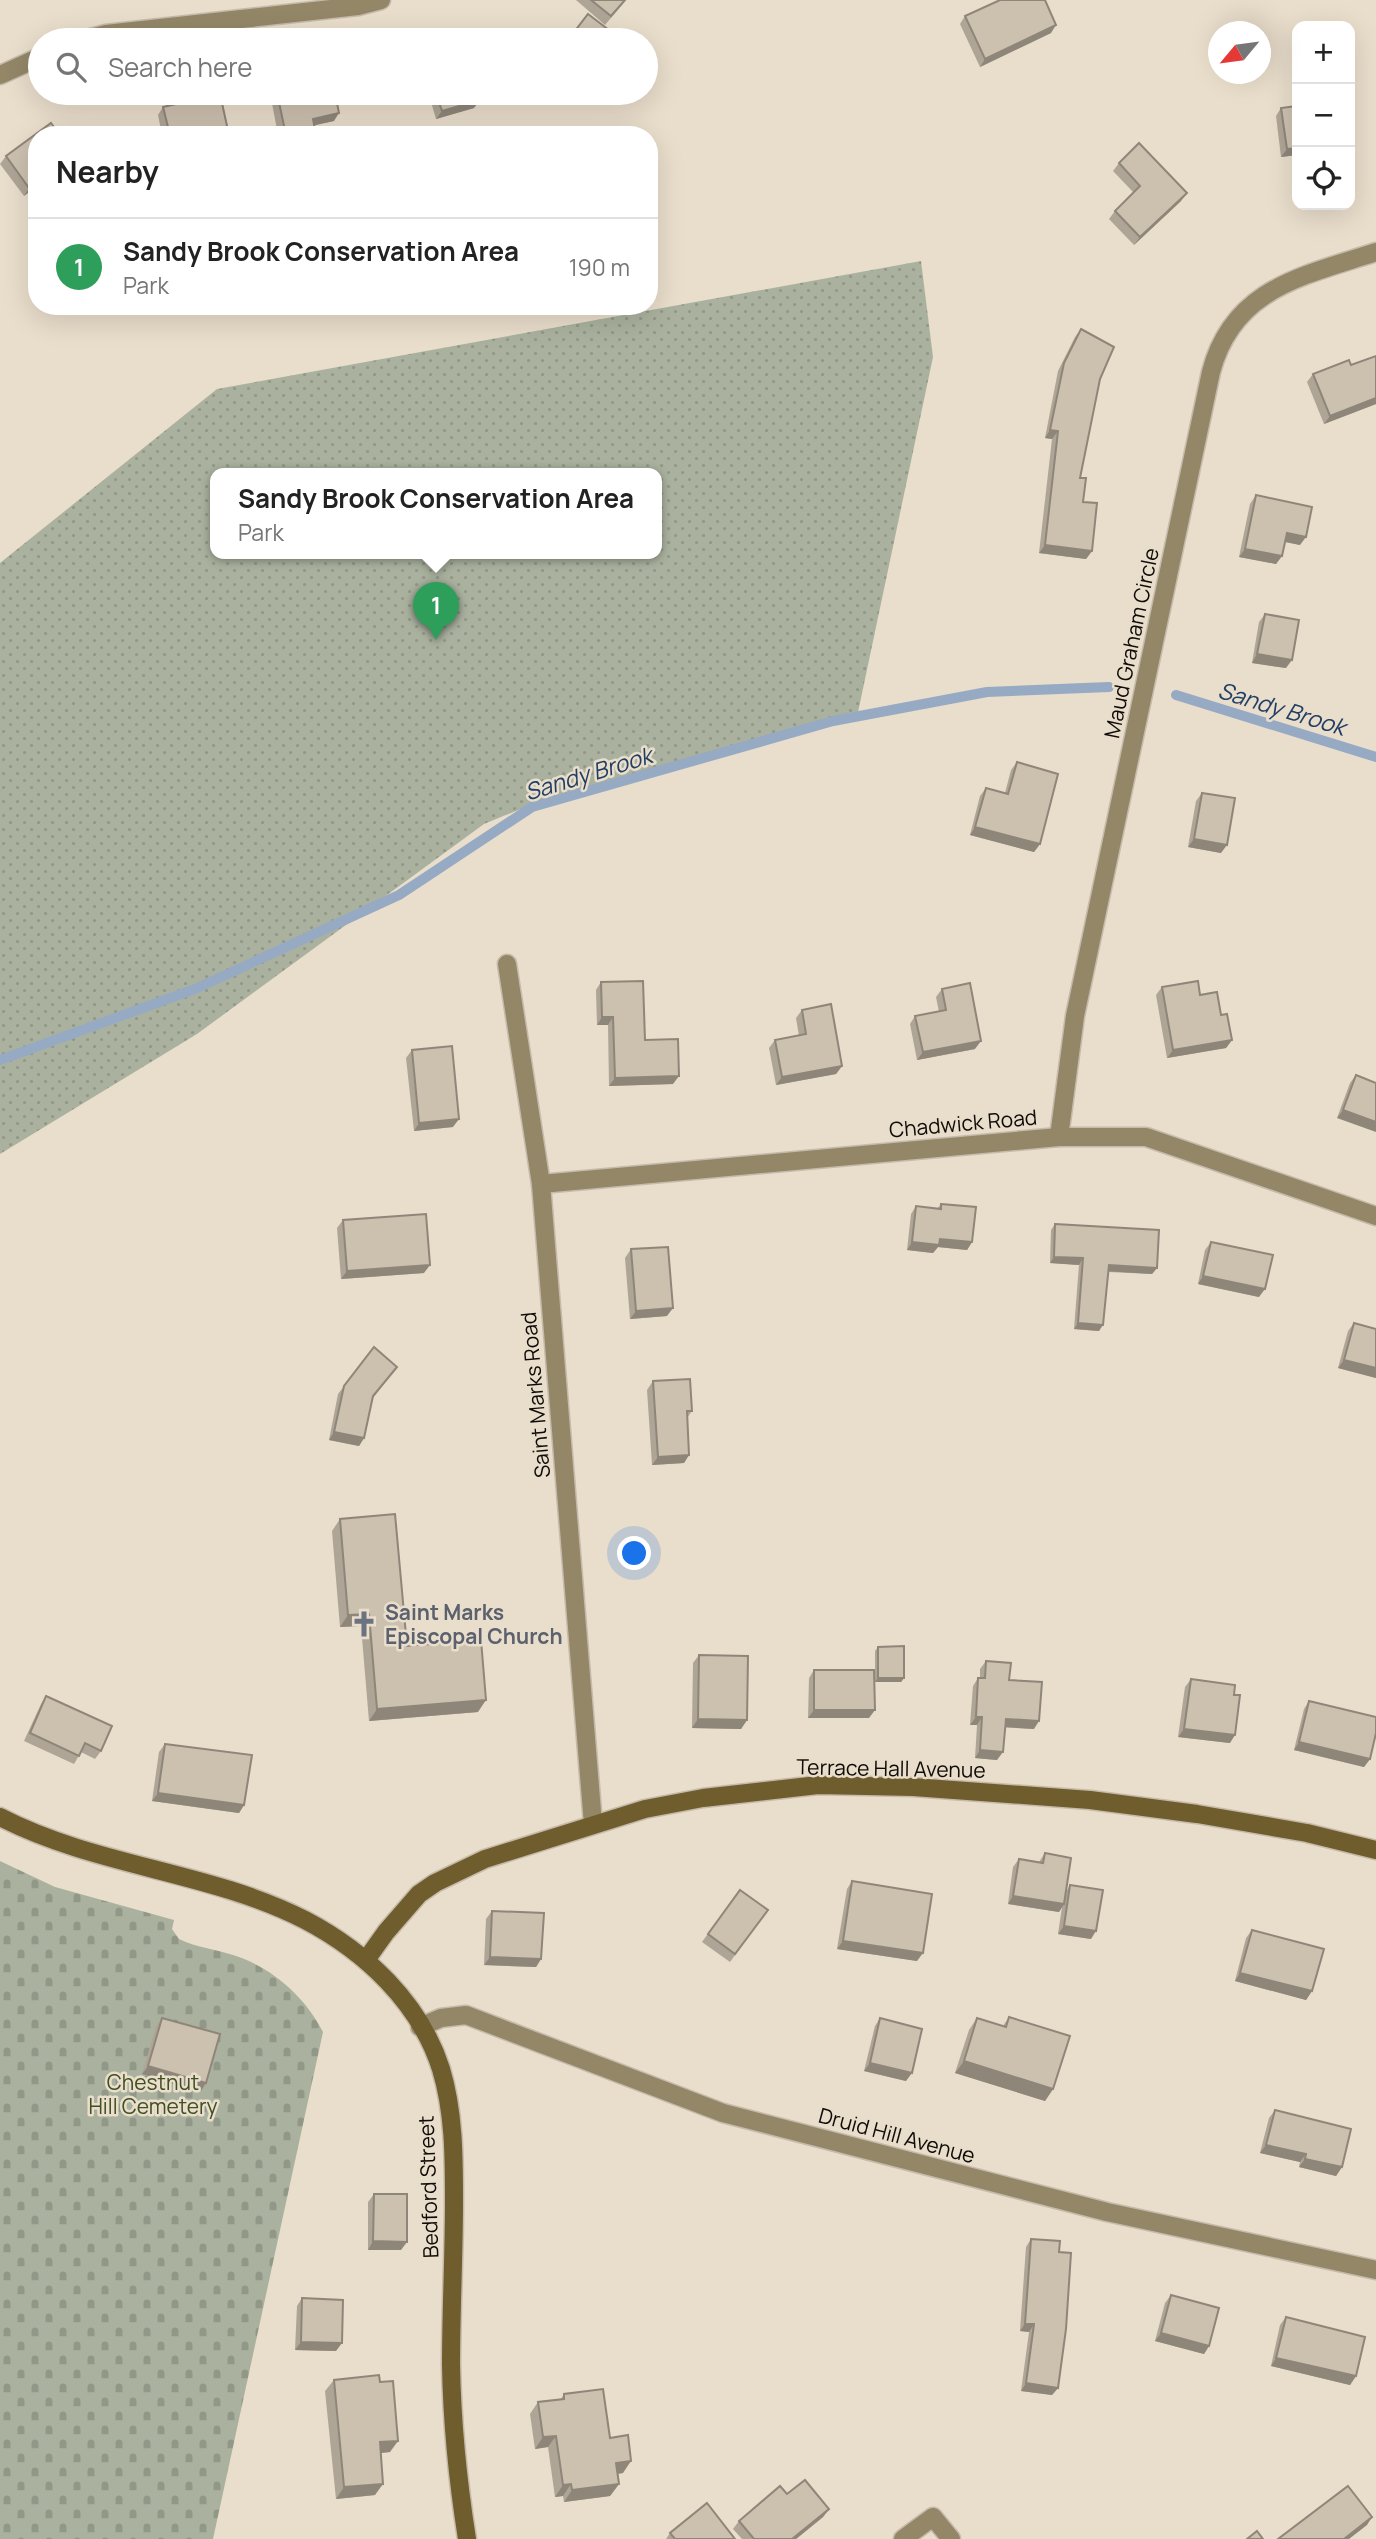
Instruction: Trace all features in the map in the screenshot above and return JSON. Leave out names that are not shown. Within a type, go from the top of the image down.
[{"type":"main road","name":"Terrace Hall Avenue","points":[[366,1960],[386,1931],[414,1899],[435,1883],[485,1859],[645,1809],[703,1798],[818,1784],[913,1787],[1090,1800],[1197,1814],[1307,1833],[1376,1850]]},
{"type":"main road","name":"Bedford Street","points":[[0,1817],[74,1848],[223,1888],[306,1920],[366,1960],[402,1998],[440,2068],[450,2115],[454,2178],[451,2364],[459,2491],[467,2539]]},
{"type":"street","points":[[160,28],[358,6],[381,0]]},
{"type":"street","points":[[0,75],[28,62]]},
{"type":"street","name":"Maud Graham Circle","points":[[1059,1137],[1075,1016],[1217,352],[1227,332],[1265,293],[1284,283],[1376,252]]},
{"type":"street","name":"Saint Marks Road","points":[[507,964],[541,1184],[593,1824]]},
{"type":"street","name":"Chadwick Road","points":[[541,1184],[1059,1137],[1146,1137],[1376,1216]]},
{"type":"street","name":"Druid Hill Avenue","points":[[420,2028],[441,2018],[467,2015],[723,2113],[1107,2212],[1376,2270]]},
{"type":"street","points":[[903,2539],[933,2517],[951,2539]]},
{"type":"green space","points":[[921,261],[933,357],[857,717],[540,801],[484,824],[197,1034],[0,1154],[0,563],[217,389],[624,315],[658,315],[658,309]]},
{"type":"green space","name":"Chestnut Hill Cemetery","points":[[0,1861],[55,1887],[174,1920],[172,1929],[179,1939],[250,1961],[275,1976],[298,1996],[323,2032],[213,2539],[0,2539]]},
{"type":"building","points":[[591,0],[625,0],[611,16]]},
{"type":"building","points":[[1000,0],[1045,0],[1056,25],[985,59],[965,16]]},
{"type":"building","points":[[588,14],[606,28],[577,28]]},
{"type":"building","points":[[222,105],[227,126],[168,126],[163,107]]},
{"type":"building","points":[[280,105],[337,105],[339,113],[313,119],[314,126],[284,126]]},
{"type":"building","points":[[440,105],[463,105],[442,111]]},
{"type":"building","points":[[1292,107],[1292,148],[1287,149],[1281,108]]},
{"type":"building","points":[[28,140],[28,187],[6,156]]},
{"type":"building","points":[[1139,143],[1187,193],[1140,237],[1115,211],[1140,186],[1119,163]]},
{"type":"building","points":[[1081,329],[1114,347],[1100,379],[1080,478],[1086,478],[1083,502],[1097,503],[1092,551],[1045,545],[1058,431],[1050,430],[1064,363]]},
{"type":"building","points":[[1376,356],[1376,398],[1330,416],[1313,374],[1349,360],[1351,365]]},
{"type":"building","points":[[1256,495],[1312,507],[1306,537],[1287,533],[1282,556],[1245,549]]},
{"type":"building","points":[[1265,614],[1299,620],[1292,660],[1257,654]]},
{"type":"building","points":[[1017,762],[1058,774],[1040,844],[975,827],[986,788],[1008,794]]},
{"type":"building","points":[[1202,793],[1235,798],[1227,845],[1194,839]]},
{"type":"building","points":[[643,981],[645,1040],[678,1039],[679,1076],[615,1078],[613,1017],[602,1017],[601,982]]},
{"type":"building","points":[[1198,981],[1200,995],[1217,992],[1221,1015],[1227,1014],[1232,1040],[1173,1050],[1162,987]]},
{"type":"building","points":[[970,983],[981,1041],[923,1052],[915,1016],[946,1010],[942,989]]},
{"type":"building","points":[[831,1004],[842,1066],[782,1077],[775,1040],[806,1034],[802,1010]]},
{"type":"building","points":[[452,1046],[459,1119],[419,1123],[412,1050]]},
{"type":"building","points":[[1356,1075],[1376,1083],[1376,1122],[1343,1110]]},
{"type":"building","points":[[941,1204],[976,1207],[972,1242],[940,1239],[939,1245],[912,1242],[916,1206],[941,1209]]},
{"type":"building","points":[[426,1214],[430,1265],[347,1271],[343,1220]]},
{"type":"building","points":[[1055,1224],[1159,1230],[1157,1268],[1109,1265],[1103,1325],[1078,1323],[1083,1258],[1054,1257]]},
{"type":"building","points":[[1211,1242],[1273,1255],[1265,1289],[1203,1276]]},
{"type":"building","points":[[668,1247],[673,1308],[636,1311],[631,1249]]},
{"type":"building","points":[[1354,1323],[1376,1329],[1376,1368],[1344,1360]]},
{"type":"building","points":[[374,1347],[397,1367],[373,1396],[364,1438],[334,1432],[344,1386]]},
{"type":"building","points":[[690,1379],[692,1411],[687,1411],[689,1455],[658,1457],[653,1381]]},
{"type":"building","name":"Saint Marks Episcopal Church","points":[[395,1514],[407,1646],[481,1640],[486,1700],[377,1709],[369,1614],[348,1615],[340,1519]]},
{"type":"building","points":[[904,1646],[904,1678],[878,1678],[878,1647]]},
{"type":"building","points":[[699,1655],[748,1656],[747,1720],[698,1719]]},
{"type":"building","points":[[986,1661],[1011,1663],[1009,1680],[1042,1682],[1039,1721],[1006,1719],[1003,1752],[980,1750],[982,1717],[976,1717],[978,1678],[985,1678]]},
{"type":"building","points":[[814,1670],[874,1670],[875,1710],[814,1710]]},
{"type":"building","points":[[1191,1679],[1235,1685],[1234,1695],[1240,1695],[1235,1735],[1184,1729]]},
{"type":"building","points":[[46,1696],[112,1726],[101,1751],[85,1743],[79,1756],[30,1733]]},
{"type":"building","points":[[1309,1701],[1376,1717],[1376,1733],[1370,1759],[1299,1742]]},
{"type":"building","points":[[165,1744],[252,1755],[244,1805],[158,1793]]},
{"type":"building","points":[[1045,1853],[1071,1858],[1064,1904],[1013,1896],[1019,1859],[1043,1863]]},
{"type":"building","points":[[852,1881],[932,1894],[923,1953],[843,1941]]},
{"type":"building","points":[[1070,1885],[1103,1890],[1096,1931],[1064,1926]]},
{"type":"building","points":[[740,1890],[768,1910],[735,1954],[708,1934]]},
{"type":"building","points":[[492,1911],[544,1913],[541,1959],[490,1957]]},
{"type":"building","points":[[1252,1930],[1324,1949],[1312,1991],[1240,1973]]},
{"type":"building","points":[[1009,2017],[1070,2036],[1053,2089],[964,2061],[977,2018],[1006,2027]]},
{"type":"building","points":[[162,2018],[220,2034],[206,2083],[148,2066]]},
{"type":"building","points":[[880,2018],[922,2029],[912,2073],[870,2063]]},
{"type":"building","points":[[1275,2110],[1351,2129],[1342,2167],[1305,2159],[1306,2154],[1266,2145]]},
{"type":"building","points":[[374,2194],[407,2194],[407,2242],[373,2241]]},
{"type":"building","points":[[1031,2239],[1060,2241],[1059,2252],[1071,2253],[1066,2329],[1058,2388],[1026,2383],[1034,2324],[1025,2324]]},
{"type":"building","points":[[1171,2295],[1219,2308],[1209,2346],[1161,2333]]},
{"type":"building","points":[[302,2298],[343,2300],[342,2343],[301,2342]]},
{"type":"building","points":[[1286,2317],[1365,2337],[1356,2376],[1276,2358]]},
{"type":"building","points":[[379,2375],[380,2382],[393,2381],[398,2441],[380,2442],[383,2484],[344,2487],[334,2380]]},
{"type":"building","points":[[603,2389],[610,2438],[628,2435],[631,2461],[616,2463],[619,2484],[572,2490],[571,2484],[563,2485],[556,2436],[543,2437],[538,2402],[564,2399],[564,2394]]},
{"type":"building","points":[[805,2480],[829,2509],[792,2539],[754,2539],[739,2521],[780,2486],[787,2494]]},
{"type":"building","points":[[1348,2486],[1372,2517],[1344,2539],[1278,2539]]},
{"type":"building","points":[[707,2503],[735,2539],[675,2539],[670,2533]]},
{"type":"building","points":[[1257,2531],[1263,2539],[1247,2539]]},
{"type":"waterway","name":"Sandy Brook","points":[[0,1060],[195,989],[399,895],[532,807],[833,721],[987,692],[1109,687]]},
{"type":"waterway","name":"Sandy Brook","points":[[1176,695],[1376,757]]},
{"type":"place","name":"Sandy Brook Conservation Area","points":[[436,640]]},
{"type":"place","name":"Saint Marks Episcopal Church","points":[[364,1624]]}]
